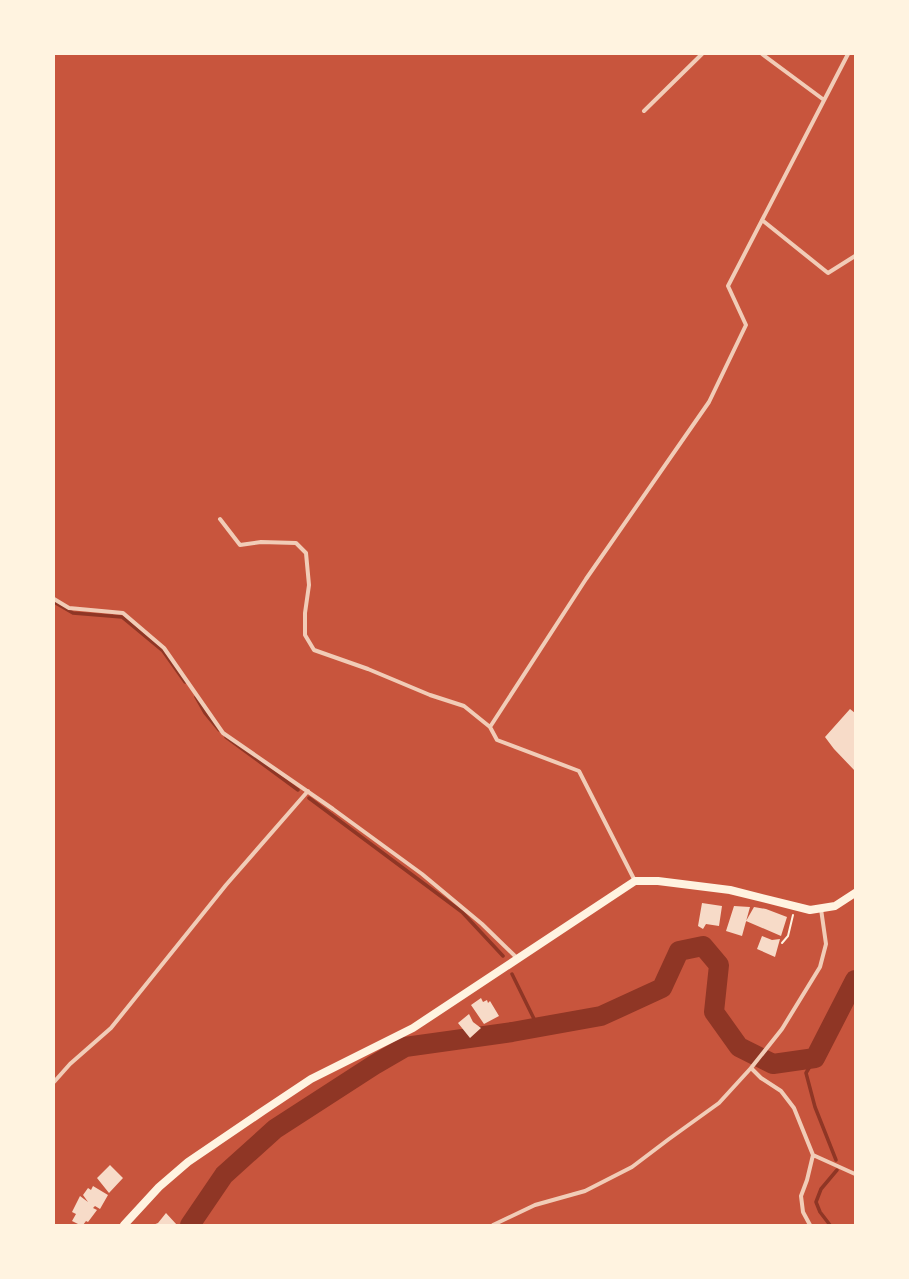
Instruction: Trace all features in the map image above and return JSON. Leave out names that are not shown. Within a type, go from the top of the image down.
[{"type":"main road","points":[[124,1225],[160,1187],[188,1162],[238,1128],[311,1079],[413,1028],[635,881],[658,881],[730,890],[810,910],[835,906],[855,893]]},
{"type":"street","points":[[644,111],[702,54]]},
{"type":"street","points":[[762,54],[824,100]]},
{"type":"street","points":[[490,727],[586,579],[709,402],[746,325],[728,286],[848,54]]},
{"type":"street","points":[[762,220],[828,273],[855,256]]},
{"type":"street","points":[[220,519],[240,545],[261,542],[296,543],[306,554],[309,586],[305,613],[305,635],[314,650],[464,706],[490,727],[497,740],[579,770],[635,881]]},
{"type":"street","points":[[54,599],[69,608],[123,613],[164,648],[223,733],[308,791],[422,874],[482,924],[517,958]]},
{"type":"street","points":[[54,1082],[70,1064],[111,1028],[226,885],[308,791]]},
{"type":"street","points":[[493,1225],[535,1204],[585,1191],[632,1167],[719,1103],[752,1068],[782,1029],[820,967],[826,944],[821,909]]},
{"type":"street","points":[[752,1068],[761,1078],[781,1091],[794,1108],[813,1155],[807,1180],[801,1196],[803,1212],[810,1225]]},
{"type":"street","points":[[813,1155],[855,1174]]},
{"type":"path","points":[[782,943],[788,936],[796,906]]},
{"type":"building","points":[[850,709],[855,713],[855,771],[825,737]]},
{"type":"building","points":[[702,903],[722,906],[719,926],[706,924],[703,929],[698,926]]},
{"type":"building","points":[[734,906],[750,907],[742,936],[726,931]]},
{"type":"building","points":[[754,907],[766,909],[787,917],[781,936],[746,921]]},
{"type":"building","points":[[762,936],[772,940],[780,939],[775,957],[757,949]]},
{"type":"building","points":[[481,998],[483,1002],[487,1000],[488,1003],[490,1001],[499,1016],[484,1024],[471,1005]]},
{"type":"building","points":[[469,1014],[473,1022],[481,1028],[470,1038],[458,1023]]},
{"type":"building","points":[[110,1165],[123,1178],[109,1193],[97,1178]]},
{"type":"building","points":[[93,1186],[108,1195],[100,1209],[95,1206],[93,1208],[97,1210],[88,1222],[86,1221],[83,1225],[80,1225],[72,1221],[76,1214],[72,1212],[80,1196],[88,1202],[83,1195],[88,1188],[91,1190]]},
{"type":"building","points":[[166,1213],[177,1225],[153,1225],[158,1223]]},
{"type":"waterway","points":[[54,602],[73,613],[122,617],[163,651],[185,682]]},
{"type":"waterway","points":[[196,697],[205,713],[219,730]]},
{"type":"waterway","points":[[226,737],[298,790]]},
{"type":"waterway","points":[[309,798],[462,912],[503,956]]},
{"type":"waterway","points":[[190,1225],[224,1175],[275,1129],[374,1065],[405,1047],[512,1032],[601,1016],[662,988],[679,951],[703,946],[719,965],[714,1012],[739,1047],[773,1064],[815,1058],[855,980]]},
{"type":"waterway","points":[[512,974],[538,1027]]},
{"type":"waterway","points":[[815,1058],[806,1073],[815,1107],[836,1160]]},
{"type":"waterway","points":[[830,1225],[820,1212],[816,1202],[821,1189],[837,1170]]}]
